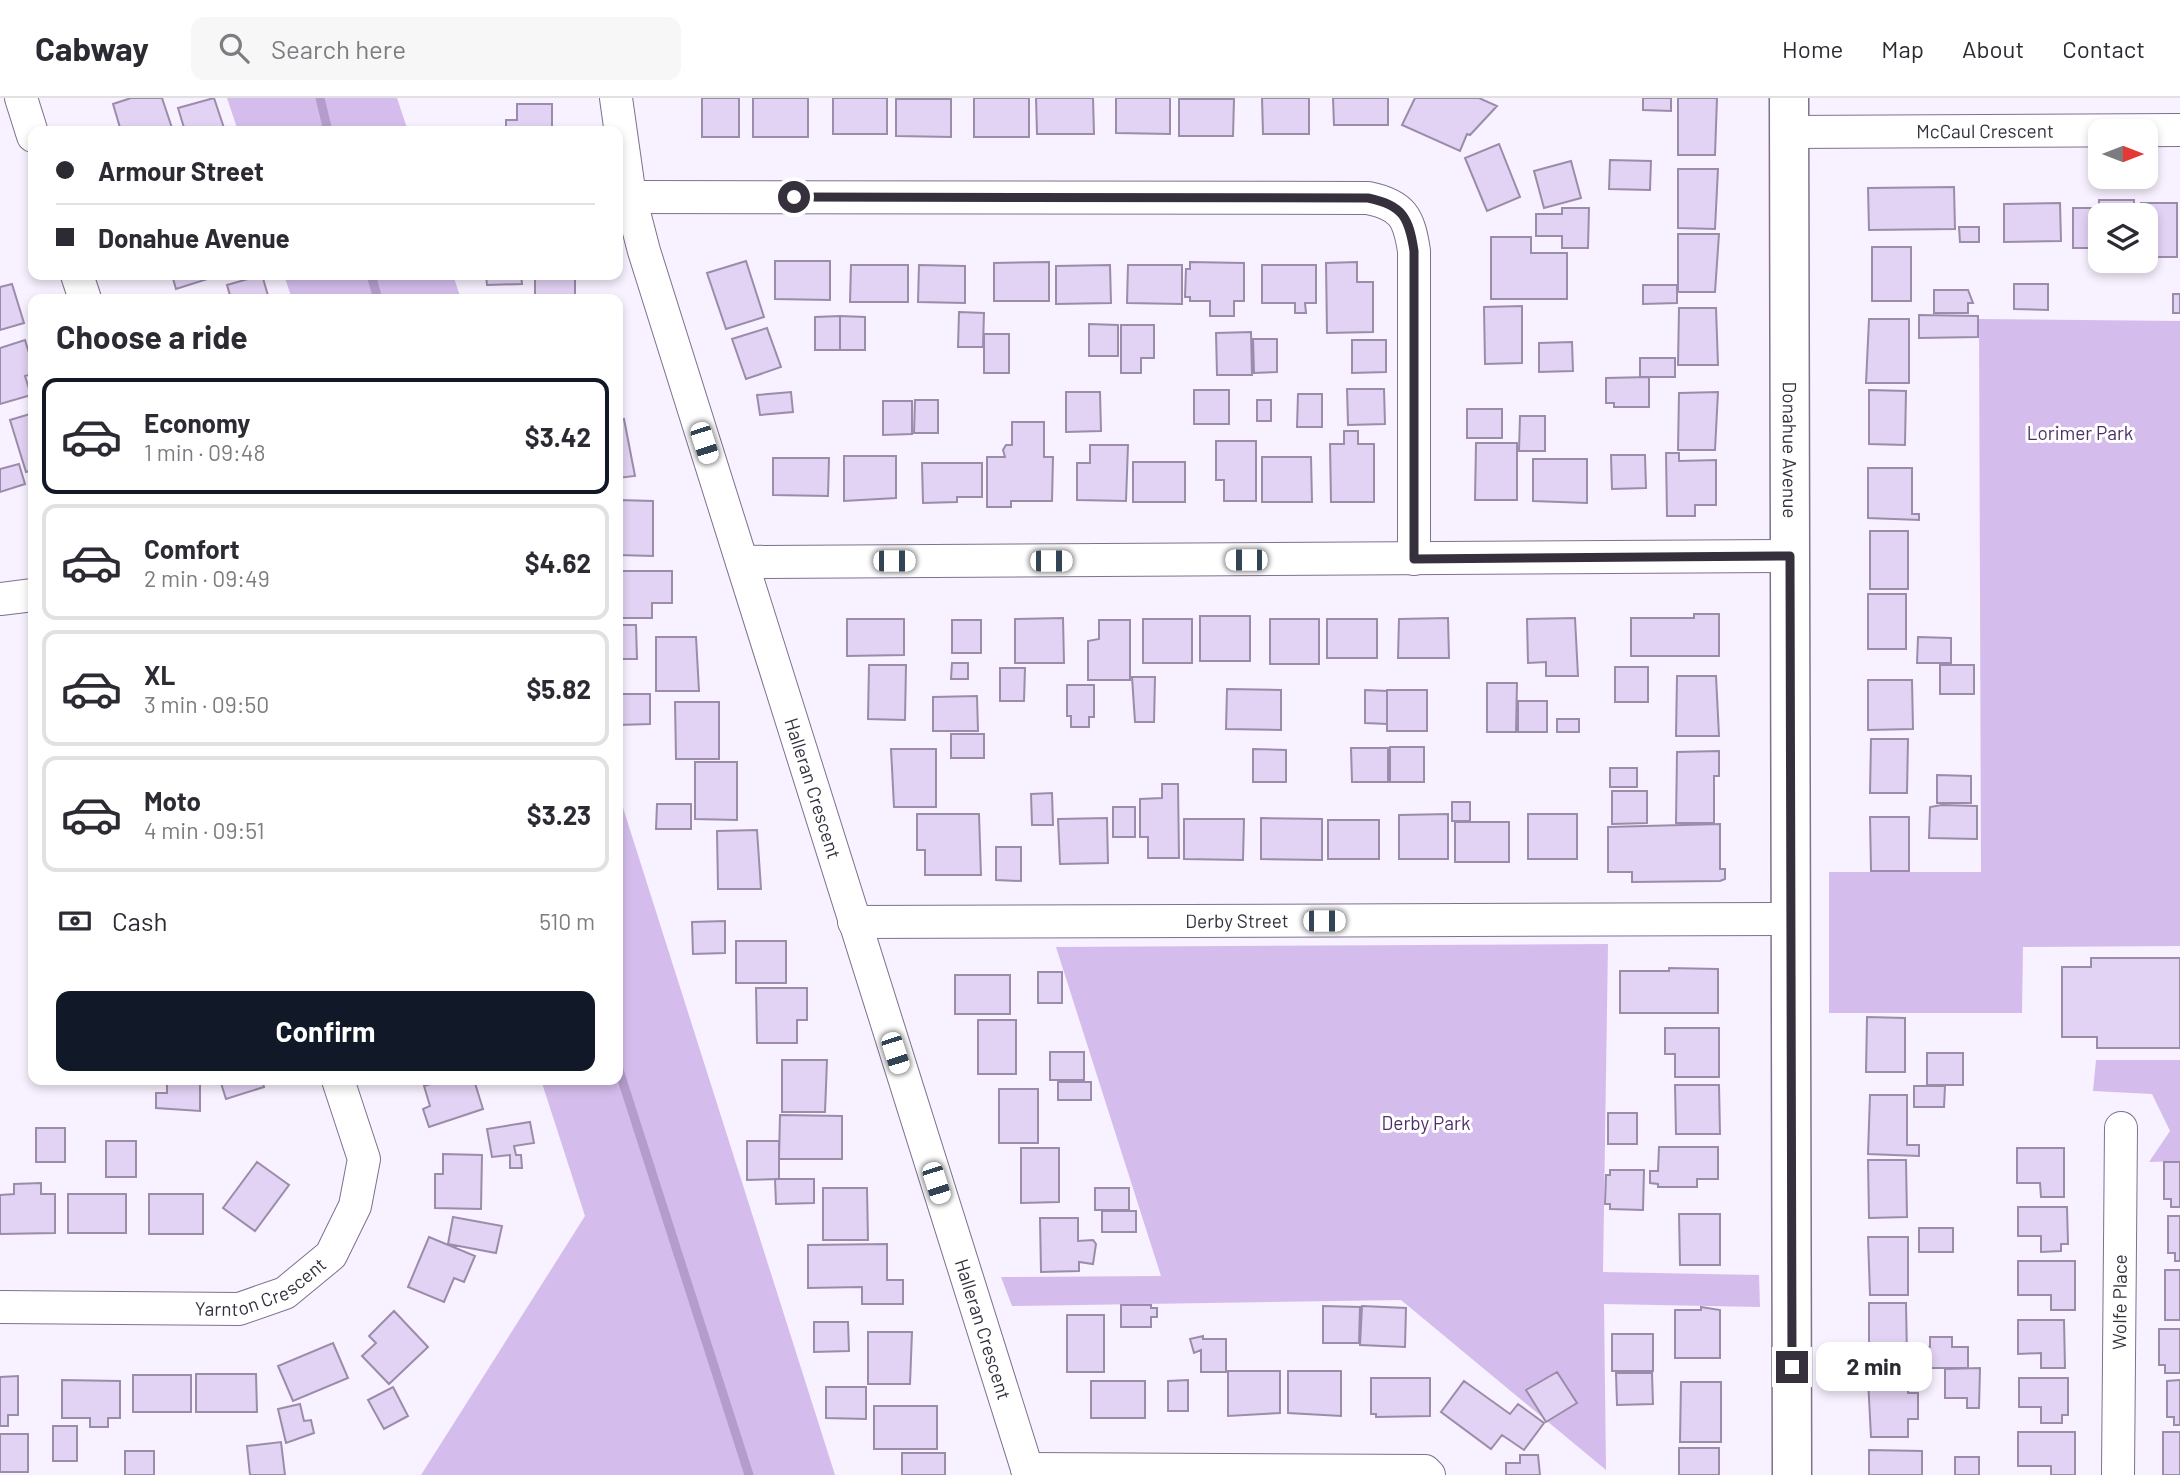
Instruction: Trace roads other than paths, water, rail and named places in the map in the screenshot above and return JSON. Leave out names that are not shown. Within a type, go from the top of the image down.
[{"type":"street","points":[[21,98],[30,126]]},
{"type":"street","name":"Halleran Crescent","points":[[617,98],[621,126]]},
{"type":"street","name":"McCaul Crescent","points":[[1788,115],[2180,130]]},
{"type":"street","name":"Donahue Avenue","points":[[1788,115],[1792,1475]]},
{"type":"street","name":"Halleran Crescent","points":[[623,144],[630,197],[644,251],[1028,1472]]},
{"type":"street","points":[[630,197],[1368,198],[1387,202],[1403,214],[1411,231],[1414,251],[1414,559]]},
{"type":"street","points":[[742,562],[1790,556]]},
{"type":"street","points":[[0,599],[28,596]]},
{"type":"street","name":"Derby Street","points":[[854,922],[1790,919]]},
{"type":"street","name":"Yarnton Crescent","points":[[0,1307],[239,1309],[285,1293],[331,1255],[355,1206],[364,1159],[340,1085]]},
{"type":"street","name":"Wolfe Place","points":[[2118,1475],[2122,1128]]},
{"type":"street","points":[[1028,1472],[1425,1471],[1429,1475]]},
{"type":"waterway","points":[[320,98],[327,126]]},
{"type":"waterway","points":[[372,280],[377,294]]},
{"type":"waterway","points":[[623,1083],[749,1475]]},
{"type":"park label","name":"Lorimer Park","points":[[2080,433]]},
{"type":"park label","name":"Derby Park","points":[[1426,1123]]}]
